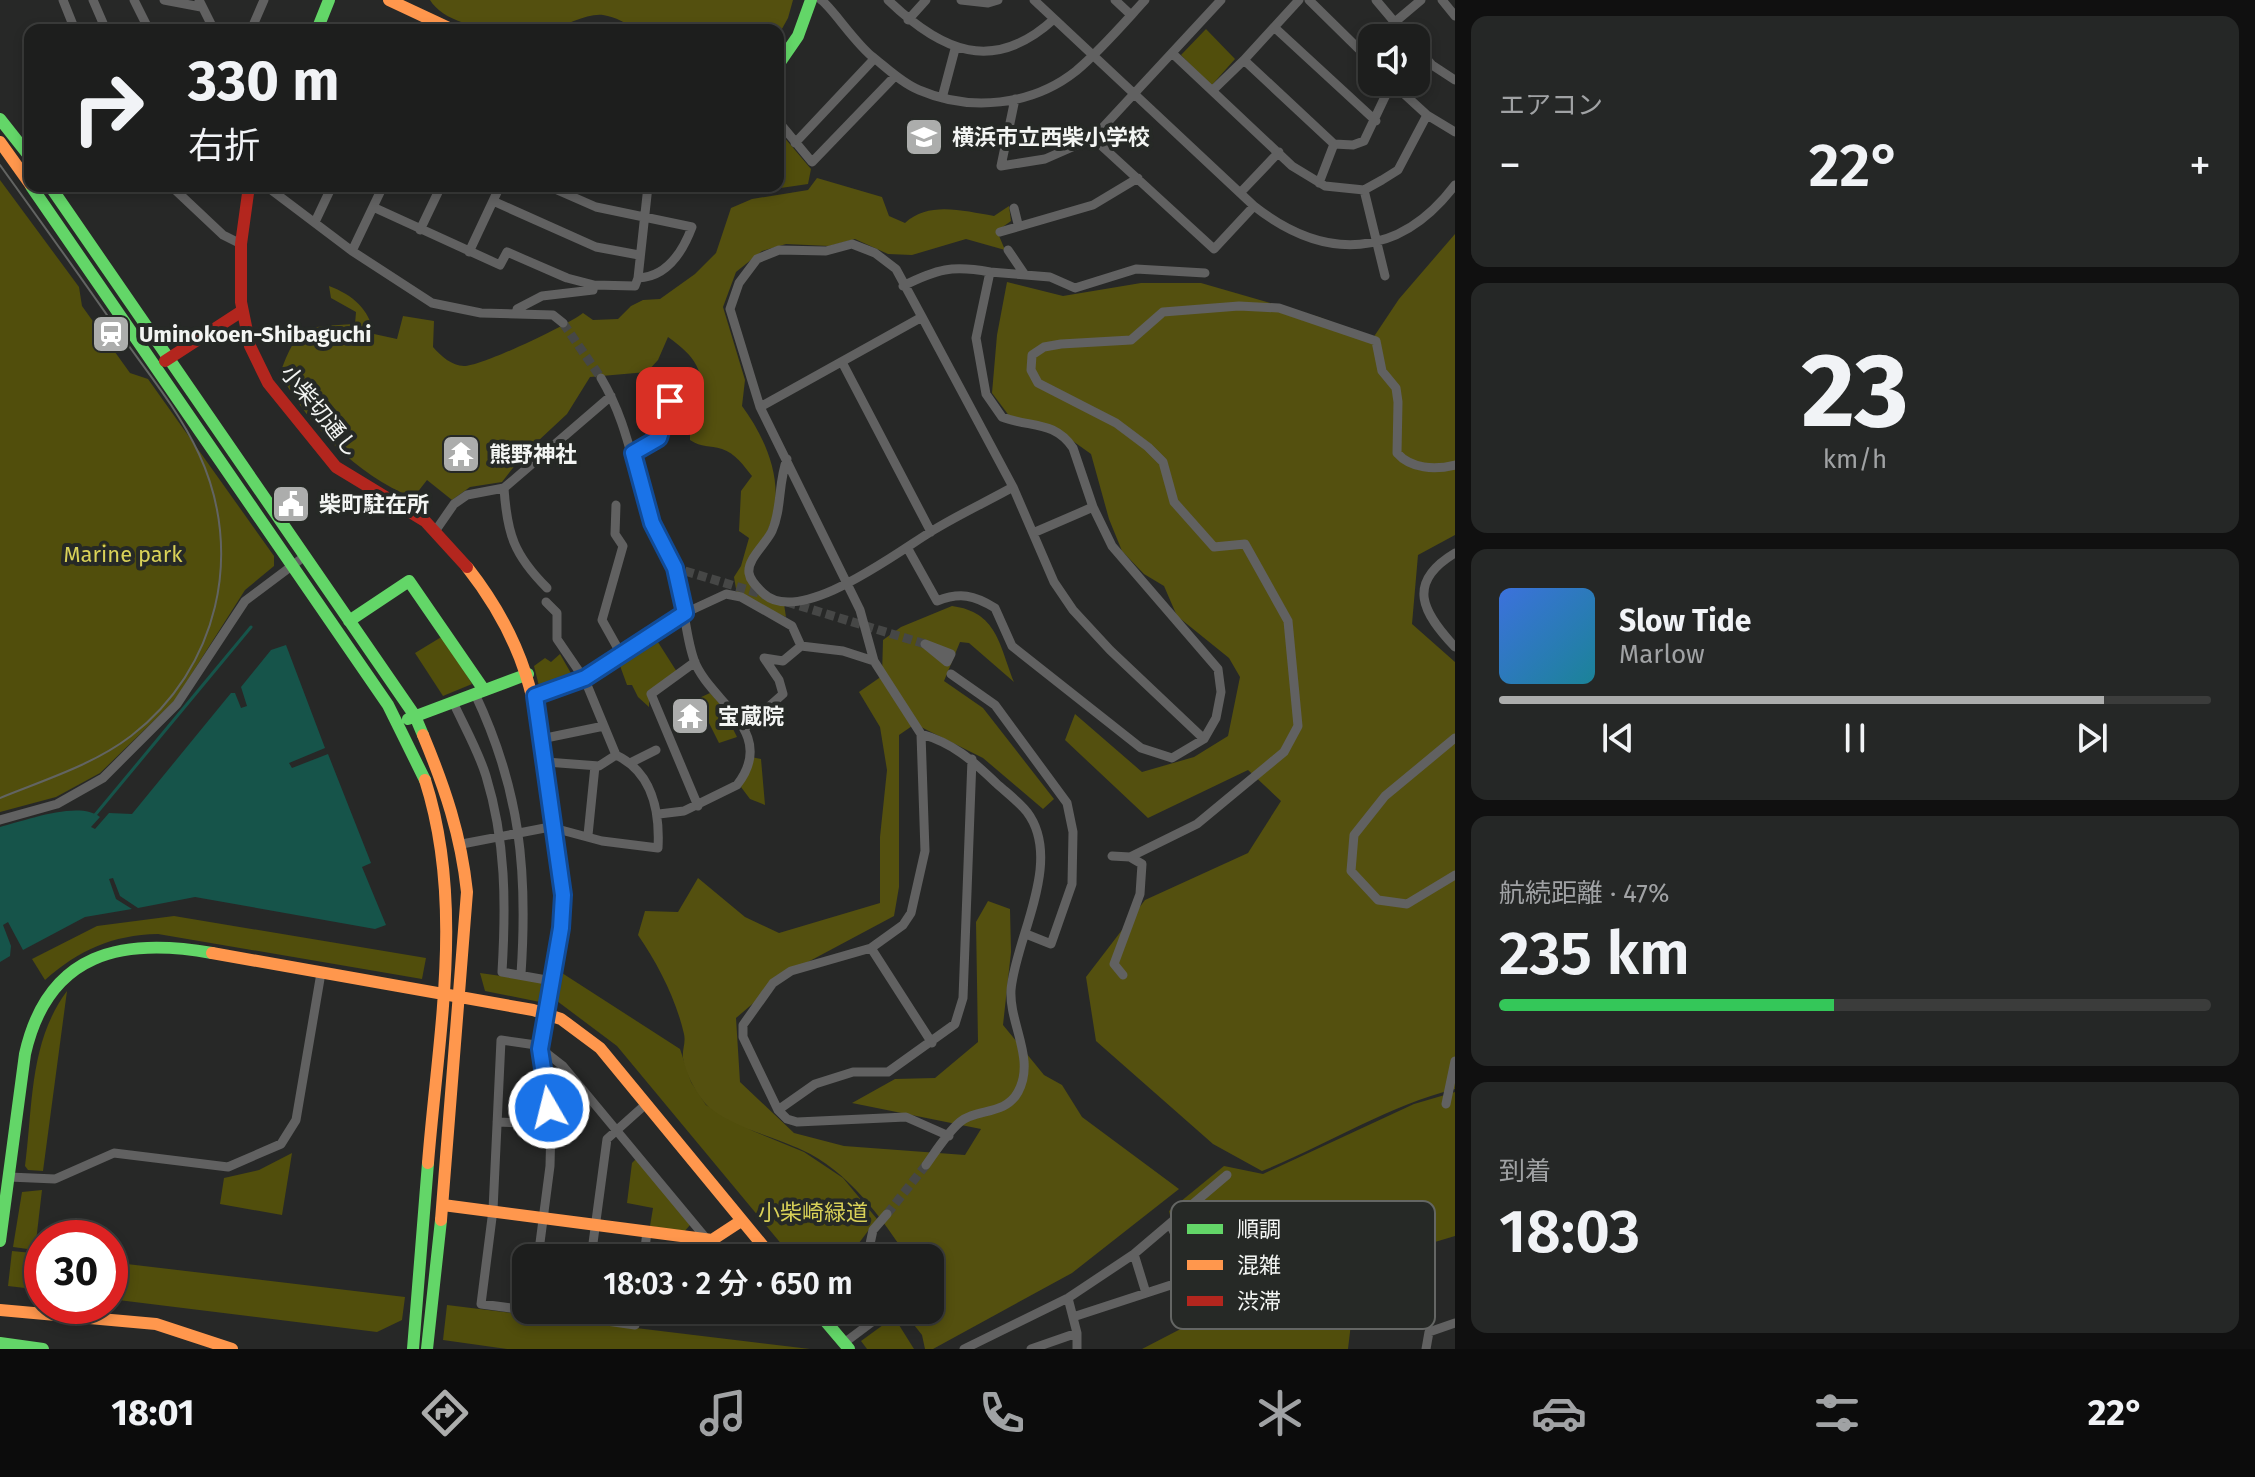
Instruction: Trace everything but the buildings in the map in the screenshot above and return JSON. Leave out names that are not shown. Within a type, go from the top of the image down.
[{"type":"main road","points":[[319,24],[329,0]]},
{"type":"main road","points":[[784,56],[798,36],[811,0]]},
{"type":"main road","points":[[398,2],[441,24]]},
{"type":"main road","points":[[0,119],[24,149]]},
{"type":"main road","points":[[0,142],[24,176]]},
{"type":"main road","points":[[35,192],[399,722],[430,793],[445,855],[448,917],[413,1349]]},
{"type":"main road","points":[[54,192],[415,716],[444,780],[462,844],[467,903],[443,1205],[427,1349]]},
{"type":"main road","name":"小柴切通し","points":[[248,192],[241,244],[242,311],[250,346],[268,383],[327,458],[353,480],[439,533]]},
{"type":"main road","points":[[157,367],[242,311]]},
{"type":"main road","points":[[439,533],[497,605],[535,696],[556,827],[563,895],[546,1013]]},
{"type":"main road","points":[[349,621],[409,581],[479,692]]},
{"type":"main road","points":[[399,722],[528,674]]},
{"type":"main road","points":[[0,1241],[33,1029],[53,991],[82,966],[112,949],[142,943],[546,1013],[578,1029],[600,1048],[761,1244]]},
{"type":"main road","points":[[443,1205],[716,1240],[741,1221]]},
{"type":"main road","points":[[0,1310],[112,1319],[177,1329],[232,1349]]},
{"type":"main road","points":[[828,1324],[846,1346]]},
{"type":"main road","points":[[0,1343],[43,1349]]},
{"type":"street","points":[[63,0],[73,24]]},
{"type":"street","points":[[93,0],[103,24]]},
{"type":"street","points":[[134,0],[146,24]]},
{"type":"street","points":[[164,0],[200,3],[211,24]]},
{"type":"street","points":[[254,24],[264,0]]},
{"type":"street","points":[[888,0],[908,20],[955,49],[1003,49],[1035,36],[1054,19]]},
{"type":"street","points":[[908,20],[926,0]]},
{"type":"street","points":[[961,0],[988,3],[998,0]]},
{"type":"street","points":[[1034,0],[1254,206],[1292,234],[1342,247],[1377,241],[1423,220],[1455,185]]},
{"type":"street","points":[[1115,0],[1131,15]]},
{"type":"street","points":[[825,1],[843,28],[895,76],[917,90],[942,98],[981,103],[1015,99],[1060,82],[1093,55],[1145,0]]},
{"type":"street","points":[[1015,99],[1001,166],[1045,159],[1093,138],[1221,0]]},
{"type":"street","points":[[1213,90],[1299,0]]},
{"type":"street","points":[[1309,0],[1358,48]]},
{"type":"street","points":[[1376,0],[1395,22]]},
{"type":"street","points":[[1393,24],[1421,0]]},
{"type":"street","points":[[1442,0],[1455,16]]},
{"type":"street","points":[[1274,27],[1376,121]]},
{"type":"street","points":[[942,98],[955,49]]},
{"type":"street","points":[[1172,53],[1279,152],[1319,183],[1364,190],[1398,170],[1427,115]]},
{"type":"street","points":[[795,143],[874,59]]},
{"type":"street","points":[[1244,60],[1334,144],[1353,145],[1364,141],[1386,96]]},
{"type":"street","points":[[1430,63],[1455,80]]},
{"type":"street","points":[[784,129],[812,162],[895,76]]},
{"type":"street","points":[[1407,96],[1427,115],[1455,132]]},
{"type":"street","points":[[1093,138],[1214,249],[1254,206]]},
{"type":"street","points":[[1319,183],[1334,144]]},
{"type":"street","points":[[1240,193],[1279,152]]},
{"type":"street","points":[[1007,166],[1007,180]]},
{"type":"street","points":[[1000,232],[1018,224],[1093,205],[1138,178]]},
{"type":"street","points":[[1364,190],[1385,276]]},
{"type":"street","points":[[177,192],[223,235],[241,244]]},
{"type":"street","points":[[274,192],[352,251],[432,303],[553,315],[563,323]]},
{"type":"street","points":[[315,222],[329,192]]},
{"type":"street","points":[[352,251],[380,192]]},
{"type":"street","points":[[420,230],[438,192]]},
{"type":"street","points":[[469,252],[497,192]]},
{"type":"street","points":[[562,192],[596,207],[692,227],[683,250],[665,268],[638,278]]},
{"type":"street","points":[[373,207],[500,265],[507,252],[567,278],[594,285],[635,286],[647,192]]},
{"type":"street","points":[[493,201],[596,247],[639,255]]},
{"type":"street","points":[[1014,208],[1018,224]]},
{"type":"street","points":[[949,1136],[906,1117],[797,1122],[787,1119],[778,1110],[747,1047],[743,1025],[773,983],[791,971],[871,948],[903,925],[916,895],[925,851],[921,734],[874,661],[860,610],[760,407],[730,309],[739,283],[757,259],[779,250],[826,251],[852,244],[875,253],[896,269],[1013,487],[1054,582],[1073,610],[1110,650],[1204,739]]},
{"type":"street","points":[[1008,250],[1025,275]]},
{"type":"street","points":[[903,286],[933,271],[959,267],[1050,277],[1075,288],[1136,269],[1205,273]]},
{"type":"street","points":[[908,549],[937,601],[955,594],[967,595],[995,608],[1012,646],[1141,748],[1172,758],[1204,739],[1220,706],[1218,669],[1112,546],[1093,507],[1073,448],[1065,437],[1046,425],[1002,417],[986,394],[976,338],[990,272]]},
{"type":"street","points":[[517,313],[517,309],[542,296],[593,290],[594,285]]},
{"type":"street","points":[[1130,857],[1197,824],[1284,752],[1299,717],[1288,621],[1245,544],[1214,547],[1174,502],[1163,462],[1116,423],[1038,383],[1031,370],[1032,355],[1044,347],[1061,344],[1131,340],[1163,312],[1239,306],[1279,308],[1376,341],[1382,371],[1396,388],[1397,453],[1410,464],[1432,468],[1455,465]]},
{"type":"street","points":[[760,407],[843,364],[922,317]]},
{"type":"street","points":[[843,364],[931,532]]},
{"type":"street","points":[[601,378],[624,422],[652,523],[680,570],[695,662],[746,727],[749,753],[743,778],[729,791],[698,806],[676,814],[659,814]]},
{"type":"street","points":[[439,533],[454,504],[467,495],[504,488],[611,396]]},
{"type":"street","points":[[633,453],[659,438],[670,401]]},
{"type":"street","points":[[787,459],[774,527],[763,548],[751,560],[749,572],[754,584],[767,597],[789,603],[848,584],[931,532],[1013,487]]},
{"type":"street","points":[[504,488],[506,519],[520,559],[547,588]]},
{"type":"street","points":[[616,505],[615,534],[623,546],[602,620],[621,654]]},
{"type":"street","points":[[1033,533],[1093,507]]},
{"type":"street","points":[[1455,553],[1429,575],[1421,598],[1430,621],[1455,647]]},
{"type":"street","points":[[0,820],[57,804],[103,778],[177,704],[245,601],[305,556]]},
{"type":"street","points":[[535,696],[582,678],[685,613],[726,594],[741,597],[792,626]]},
{"type":"street","points":[[462,844],[556,827],[602,841],[658,848],[659,814],[642,772],[632,762],[616,755],[582,678],[557,639],[557,613],[546,602]]},
{"type":"street","points":[[789,603],[792,626],[801,646]]},
{"type":"street","points":[[746,727],[783,694],[779,680],[764,658],[783,661],[801,646],[843,651],[874,661]]},
{"type":"street","points":[[695,662],[651,694],[698,806]]},
{"type":"street","points":[[951,674],[995,705],[1067,803],[1073,832],[1072,884],[1051,944],[1026,934]]},
{"type":"street","points":[[479,692],[507,776],[520,834],[525,902],[521,974]]},
{"type":"street","points":[[453,702],[485,773],[501,836],[506,903],[502,972],[552,981]]},
{"type":"street","points":[[541,739],[604,726]]},
{"type":"street","points":[[921,734],[948,742],[972,759],[1023,808],[1035,830],[1038,883],[1011,991],[1024,1066],[1018,1092],[1007,1104],[990,1113],[961,1120],[926,1165]]},
{"type":"street","points":[[1455,738],[1385,796],[1354,835],[1351,871],[1378,900],[1407,904],[1455,875]]},
{"type":"street","points":[[632,762],[656,750]]},
{"type":"street","points":[[546,762],[595,766],[616,755]]},
{"type":"street","points":[[778,1110],[815,1084],[853,1072],[888,1072],[955,1024],[963,998],[972,759]]},
{"type":"street","points":[[588,835],[595,766]]},
{"type":"street","points":[[1112,856],[1130,857],[1142,864],[1140,894],[1114,964],[1123,975]]},
{"type":"street","points":[[506,903],[525,902]]},
{"type":"street","points":[[871,948],[932,1043]]},
{"type":"street","points":[[9,1177],[55,1179],[114,1153],[228,1167],[281,1144],[296,1120],[321,973]]},
{"type":"street","points":[[540,1244],[551,1124],[540,1049],[546,1013]]},
{"type":"street","points":[[512,1308],[481,1304],[493,1210],[501,1040],[536,1045],[563,1066],[617,1127],[705,1237]]},
{"type":"street","points":[[1446,1104],[1455,1061]]},
{"type":"street","points":[[593,1244],[607,1139],[646,1104]]},
{"type":"street","points":[[497,1122],[551,1124]]},
{"type":"street","points":[[1197,1201],[1227,1175]]},
{"type":"street","points":[[870,1244],[873,1230],[887,1214]]},
{"type":"street","points":[[964,1349],[1068,1298],[1134,1254],[1170,1224]]},
{"type":"street","points":[[646,1244],[647,1231]]},
{"type":"street","points":[[1134,1254],[1146,1293]]},
{"type":"street","points":[[1073,1317],[1171,1285]]},
{"type":"street","points":[[1068,1298],[1077,1333],[1077,1349]]},
{"type":"street","points":[[1426,1349],[1429,1332],[1455,1323]]},
{"type":"street","points":[[846,1346],[872,1324]]},
{"type":"street","points":[[1031,1349],[1077,1333]]},
{"type":"green space","points":[[1206,29],[1235,59],[1211,86],[1181,55]]},
{"type":"green space","points":[[784,137],[811,169],[808,184],[784,187]]},
{"type":"green space","name":"Marine park","points":[[0,180],[79,287],[82,306],[130,373],[148,379],[274,556],[274,566],[245,590],[175,700],[100,773],[56,797],[0,812]]},
{"type":"green space","points":[[443,636],[472,684],[443,696],[415,653]]},
{"type":"green space","points":[[656,639],[677,672],[649,694],[649,707],[638,697],[632,685],[627,685],[619,663]]},
{"type":"green space","points":[[560,654],[572,675],[540,690],[534,666],[545,658],[551,662]]},
{"type":"green space","points":[[710,693],[733,718],[729,721],[737,737],[719,743],[697,699]]},
{"type":"green space","points":[[751,757],[761,759],[765,805],[750,799],[741,787]]},
{"type":"green space","points":[[174,916],[426,958],[422,979],[158,934],[126,937],[97,946],[71,960],[45,980],[32,959],[97,926]]},
{"type":"green space","points":[[480,973],[542,982],[540,1002],[485,991]]},
{"type":"green space","name":"小柴崎緑道","points":[[562,973],[680,1049],[691,1082],[706,1105],[753,1131],[804,1152],[843,1178],[877,1219],[859,1244],[781,1244],[617,1046],[557,1001]]},
{"type":"green space","points":[[67,991],[43,1171],[28,1170],[25,1166],[39,1053],[55,1011]]},
{"type":"green space","points":[[1455,1092],[1455,1236],[1435,1242],[1435,1201],[1181,1201],[1224,1166],[1263,1174],[1414,1104]]},
{"type":"green space","points":[[292,1153],[282,1215],[220,1204],[224,1178],[259,1170]]},
{"type":"green space","points":[[636,1159],[690,1225],[684,1232],[650,1226],[653,1208],[627,1203],[632,1163]]},
{"type":"green space","points":[[42,1190],[38,1220],[24,1220],[24,1248],[13,1247],[22,1192]]},
{"type":"green space","points":[[12,1251],[24,1252],[24,1288],[8,1286]]},
{"type":"green space","points":[[128,1264],[405,1297],[402,1320],[377,1332],[128,1301]]},
{"type":"green space","points":[[447,1305],[512,1313],[512,1324],[604,1324],[810,1349],[507,1349],[443,1340]]},
{"type":"green space","points":[[884,1324],[898,1324],[914,1349],[867,1349],[861,1341]]},
{"type":"green space","points":[[1181,1329],[1350,1329],[1348,1349],[1142,1349]]},
{"type":"shaded area","points":[[430,0],[793,0],[784,25],[626,24],[603,15],[565,24],[467,24],[439,10]]},
{"type":"shaded area","points":[[817,178],[882,197],[889,216],[905,223],[914,216],[936,210],[994,216],[1009,206],[1011,221],[997,231],[1005,250],[966,239],[912,255],[888,254],[855,239],[829,246],[786,244],[762,251],[736,272],[723,307],[745,380],[742,406],[765,445],[776,489],[772,519],[746,577],[757,594],[784,604],[786,617],[737,595],[734,577],[741,566],[749,538],[739,531],[741,491],[752,476],[727,451],[690,440],[690,420],[703,405],[702,382],[692,358],[668,337],[658,360],[647,372],[590,377],[567,414],[523,455],[502,482],[470,487],[452,500],[427,480],[413,498],[372,476],[320,430],[280,374],[292,346],[306,331],[355,324],[356,312],[331,298],[329,286],[359,304],[374,334],[397,339],[403,316],[434,321],[433,347],[455,364],[474,364],[525,344],[583,313],[593,320],[618,319],[631,306],[643,300],[660,299],[695,274],[716,253],[731,208],[752,199],[808,190]]},
{"type":"shaded area","points":[[1455,234],[1455,535],[1418,555],[1412,624],[1455,662],[1455,1089],[1405,1105],[1262,1171],[1213,1144],[1096,1041],[1086,977],[1145,900],[1248,853],[1281,801],[1248,770],[1148,818],[1065,740],[1075,714],[1142,772],[1194,757],[1228,736],[1240,677],[1229,658],[1177,616],[1164,586],[1144,574],[1122,551],[1109,519],[1091,454],[1056,429],[1010,417],[992,393],[997,335],[1007,282],[1063,296],[1141,283],[1201,283],[1319,317],[1373,338],[1399,299]]},
{"type":"shaded area","points":[[952,606],[967,609],[987,623],[1000,643],[1014,682],[969,643],[960,642],[944,681],[983,708],[1054,799],[1043,809],[983,758],[915,724],[899,735],[899,887],[894,916],[791,971],[736,1018],[740,1082],[794,1133],[844,1146],[965,1155],[981,1129],[852,1103],[895,1079],[935,1078],[978,1042],[976,922],[988,901],[1010,909],[1011,952],[1003,1025],[1044,1075],[1062,1085],[1082,1117],[1179,1189],[1072,1273],[933,1349],[925,1349],[922,1335],[913,1324],[944,1324],[944,1244],[899,1244],[862,1196],[834,1170],[791,1145],[737,1124],[704,1102],[686,1070],[684,1034],[671,995],[638,935],[645,911],[678,912],[698,878],[745,917],[779,933],[880,903],[880,837],[887,770],[880,727],[859,692],[882,676],[883,640],[901,627]]},
{"type":"shaded area","points":[[286,645],[325,748],[289,763],[292,768],[328,754],[371,863],[362,867],[386,925],[375,929],[195,897],[138,908],[120,896],[113,878],[109,879],[116,899],[132,909],[85,917],[23,950],[8,922],[3,925],[11,946],[10,956],[0,962],[0,827],[51,813],[79,811],[100,817],[91,827],[95,829],[109,813],[132,814],[231,693],[235,693],[241,708],[247,706],[241,687],[271,650]]},
{"type":"waterway","points":[[95,815],[251,627]]},
{"type":"tunnel","points":[[563,323],[601,378]]},
{"type":"tunnel","points":[[685,571],[765,595]]},
{"type":"tunnel","points":[[787,602],[925,644]]},
{"type":"tunnel","points":[[887,1214],[926,1165]]},
{"type":"tram line","points":[[0,165],[191,437],[213,492],[220,530],[221,569],[215,607],[203,643],[185,678],[161,709],[131,736],[101,755],[0,798]]},
{"type":"traffic: fast","points":[[319,24],[329,0]]},
{"type":"traffic: fast","points":[[784,56],[798,36],[811,0]]},
{"type":"traffic: fast","points":[[0,119],[24,149]]},
{"type":"traffic: fast","points":[[35,192],[388,705],[425,780]]},
{"type":"traffic: fast","points":[[54,192],[415,716],[423,735]]},
{"type":"traffic: fast","points":[[349,621],[409,581],[484,690]]},
{"type":"traffic: fast","points":[[408,719],[528,674]]},
{"type":"traffic: fast","points":[[0,1241],[25,1054],[36,1020],[51,993],[71,973],[93,959],[119,951],[148,948],[212,953]]},
{"type":"traffic: fast","points":[[413,1349],[428,1163]]},
{"type":"traffic: fast","points":[[427,1349],[441,1220]]},
{"type":"traffic: fast","points":[[828,1324],[849,1349]]},
{"type":"traffic: fast","points":[[0,1343],[43,1349]]},
{"type":"traffic: slow","points":[[389,0],[440,24]]},
{"type":"traffic: slow","points":[[0,142],[24,176]]},
{"type":"traffic: slow","points":[[467,567],[488,596],[517,650],[527,677],[540,734],[558,848],[562,896],[560,939],[546,1013]]},
{"type":"traffic: slow","points":[[423,735],[451,812],[467,892],[441,1220]]},
{"type":"traffic: slow","points":[[425,780],[437,827],[444,874],[446,922],[442,1019],[428,1163]]},
{"type":"traffic: slow","points":[[212,953],[533,1010],[561,1019],[600,1048],[761,1244]]},
{"type":"traffic: slow","points":[[443,1205],[712,1240],[741,1221]]},
{"type":"traffic: slow","points":[[0,1310],[156,1324],[232,1349]]},
{"type":"traffic: jam","points":[[248,192],[241,244],[241,302],[250,346],[268,383],[336,467],[425,521],[467,567]]},
{"type":"traffic: jam","points":[[165,361],[242,311]]},
{"type":"place","name":"横浜市立西柴小学校","points":[[924,137]]},
{"type":"place","name":"Uminokoen-Shibaguchi","points":[[111,334]]},
{"type":"place","name":"熊野神社","points":[[461,454]]},
{"type":"place","name":"柴町駐在所","points":[[291,504]]},
{"type":"place","name":"宝蔵院","points":[[690,716]]},
{"type":"route","points":[[549,1108],[540,1049],[561,928],[563,895],[562,868],[535,696],[585,678],[685,613],[675,568],[652,523],[633,453],[659,438],[670,401]]}]
